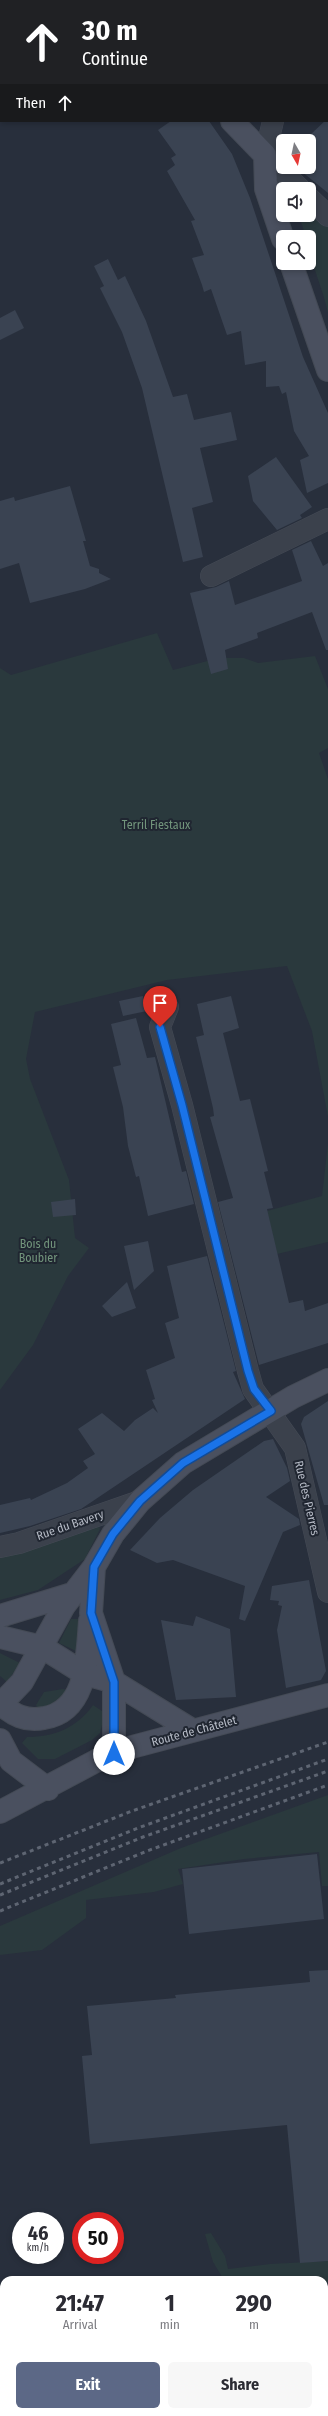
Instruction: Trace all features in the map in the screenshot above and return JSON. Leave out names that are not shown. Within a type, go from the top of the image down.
[{"type":"main road","points":[[233,122],[265,155],[266,189],[280,230]]},
{"type":"main road","points":[[293,270],[328,370]]},
{"type":"main road","points":[[94,1567],[85,1674],[70,1706],[53,1717],[32,1721],[16,1716],[0,1704],[22,1682],[74,1593],[94,1567],[113,1534],[140,1501],[183,1463],[271,1411],[328,1380]]},
{"type":"main road","points":[[0,1616],[74,1593]]},
{"type":"main road","points":[[91,1613],[114,1682],[114,1754]]},
{"type":"main road","points":[[0,1637],[42,1647],[85,1674],[114,1682],[192,1730]]},
{"type":"main road","name":"Route de Châtelet","points":[[0,1812],[48,1788],[96,1761],[114,1754],[192,1730],[328,1695]]},
{"type":"main road","points":[[0,1740],[11,1761],[48,1788]]},
{"type":"street","points":[[273,122],[265,155],[293,182]]},
{"type":"street","points":[[316,205],[328,216]]},
{"type":"street","points":[[211,576],[328,519]]},
{"type":"street","name":"Rue des Pierres","points":[[168,1007],[160,1027],[182,1105],[248,1371],[254,1389],[271,1411],[295,1448],[328,1592]]},
{"type":"street","name":"Rue du Bavery","points":[[0,1547],[19,1543],[140,1501]]},
{"type":"green space","points":[[316,214],[328,226],[328,313],[316,270],[316,230],[304,230],[301,222],[316,222]]},
{"type":"green space","name":"Terril Fiestaux","points":[[157,633],[173,670],[219,658],[244,658],[258,663],[315,656],[328,689],[328,748],[319,753],[328,779],[328,1117],[312,1031],[287,966],[167,980],[35,1012],[26,1059],[30,1079],[69,1180],[75,1238],[89,1248],[68,1276],[33,1345],[0,1390],[0,668],[11,675]]},
{"type":"green space","points":[[328,1143],[328,1242],[277,1254],[267,1211],[322,1196]]},
{"type":"green space","points":[[99,1526],[100,1529],[85,1559],[38,1590],[0,1600],[0,1557]]},
{"type":"green space","points":[[71,1619],[78,1619],[79,1645],[76,1651],[59,1643]]},
{"type":"green space","points":[[0,1653],[20,1663],[7,1682],[0,1676]]},
{"type":"green space","points":[[63,1689],[71,1691],[58,1705],[38,1708],[36,1705],[44,1692]]},
{"type":"green space","points":[[93,1705],[105,1713],[100,1733],[92,1740],[55,1759],[38,1759],[22,1743],[27,1737],[37,1737],[64,1730],[80,1720]]},
{"type":"green space","points":[[328,1795],[328,1886],[322,1886],[319,1852],[244,1859],[178,1869],[183,1884],[154,1892],[86,1900],[86,1918],[42,1950],[0,1955],[0,1926],[181,1848]]},
{"type":"green space","points":[[211,2233],[225,2256],[228,2269],[270,2264],[328,2261],[328,2276],[222,2276],[213,2262],[205,2234]]},
{"type":"building","points":[[170,122],[210,122],[232,154],[250,198],[303,357],[328,413],[328,483],[307,493],[300,460],[309,456],[294,431],[286,392],[282,394],[279,386],[266,387],[266,361],[245,365],[241,331],[227,335],[211,289],[204,292],[192,258],[204,255],[191,221],[195,220],[167,171],[175,165],[171,158],[176,155],[158,130]]},
{"type":"building","points":[[324,122],[328,122],[328,193],[305,174],[316,174],[316,134],[311,134]]},
{"type":"building","points":[[108,259],[118,280],[125,276],[146,321],[173,397],[187,394],[194,420],[231,412],[237,440],[200,448],[213,502],[192,508],[203,557],[183,562],[142,388],[122,332],[100,288],[104,286],[94,266]]},
{"type":"building","points":[[15,310],[24,328],[0,340],[0,318]]},
{"type":"building","points":[[276,457],[312,507],[300,515],[302,518],[277,530],[253,501],[248,476]]},
{"type":"building","points":[[70,486],[86,541],[83,541],[90,566],[99,569],[99,573],[111,579],[85,589],[30,603],[19,563],[0,569],[0,501],[14,497],[15,501]]},
{"type":"building","points":[[311,541],[323,566],[328,563],[328,650],[326,650],[312,612],[257,633],[258,638],[225,650],[228,669],[211,674],[190,593],[216,587],[229,581],[235,605],[302,581],[292,550]]},
{"type":"building","points":[[143,996],[147,1011],[123,1016],[119,1001]]},
{"type":"building","points":[[231,996],[239,1028],[223,1033],[240,1101],[250,1099],[268,1171],[264,1172],[273,1208],[267,1209],[289,1303],[303,1300],[305,1311],[328,1303],[328,1343],[259,1365],[218,1202],[233,1198],[210,1117],[214,1116],[213,1108],[196,1037],[204,1035],[197,1004]]},
{"type":"building","points":[[136,1018],[147,1058],[155,1057],[182,1172],[186,1171],[194,1204],[148,1216],[139,1176],[136,1177],[128,1146],[123,1107],[113,1067],[121,1065],[111,1024]]},
{"type":"building","points":[[75,1199],[76,1215],[53,1217],[51,1202]]},
{"type":"building","points":[[148,1241],[154,1271],[134,1290],[124,1246]]},
{"type":"building","points":[[207,1256],[236,1371],[233,1372],[245,1399],[81,1509],[30,1526],[0,1533],[0,1505],[30,1498],[31,1500],[67,1483],[88,1468],[83,1461],[95,1454],[78,1429],[102,1413],[124,1431],[135,1420],[153,1408],[158,1413],[152,1400],[155,1399],[146,1370],[175,1358],[165,1323],[179,1318],[167,1266]]},
{"type":"building","points":[[127,1282],[136,1308],[112,1317],[102,1306]]},
{"type":"building","points":[[328,1401],[328,1505],[324,1505],[301,1424],[304,1417]]},
{"type":"building","points":[[273,1439],[287,1468],[290,1481],[266,1497],[299,1519],[300,1525],[283,1532],[245,1621],[239,1619],[245,1586],[173,1560],[157,1563],[130,1550],[160,1518],[193,1490],[264,1441]]},
{"type":"building","points":[[309,1580],[326,1671],[321,1680],[286,1688],[277,1630],[282,1606],[278,1605],[279,1601],[270,1600],[272,1586]]},
{"type":"building","points":[[196,1616],[230,1629],[236,1697],[176,1700],[161,1620],[193,1626]]},
{"type":"building","points":[[317,1854],[324,1919],[189,1934],[182,1869]]},
{"type":"building","points":[[328,1970],[328,2261],[300,2263],[287,2125],[90,2144],[82,2056],[92,2055],[87,2006],[176,1998],[175,1995],[310,1982],[309,1971]]},
{"type":"railway","points":[[0,1863],[132,1811],[328,1742]]},
{"type":"railway","points":[[0,1884],[138,1828],[328,1759]]},
{"type":"railway","points":[[0,1895],[143,1837],[328,1771]]},
{"type":"railway","points":[[0,1911],[147,1851],[328,1785]]},
{"type":"route","points":[[114,1754],[114,1682],[91,1613],[94,1567],[113,1534],[140,1501],[183,1463],[271,1411],[254,1389],[248,1371],[182,1105],[160,1027]]},
{"type":"park label","name":"Bois du Boubier","points":[[38,1251]]}]
